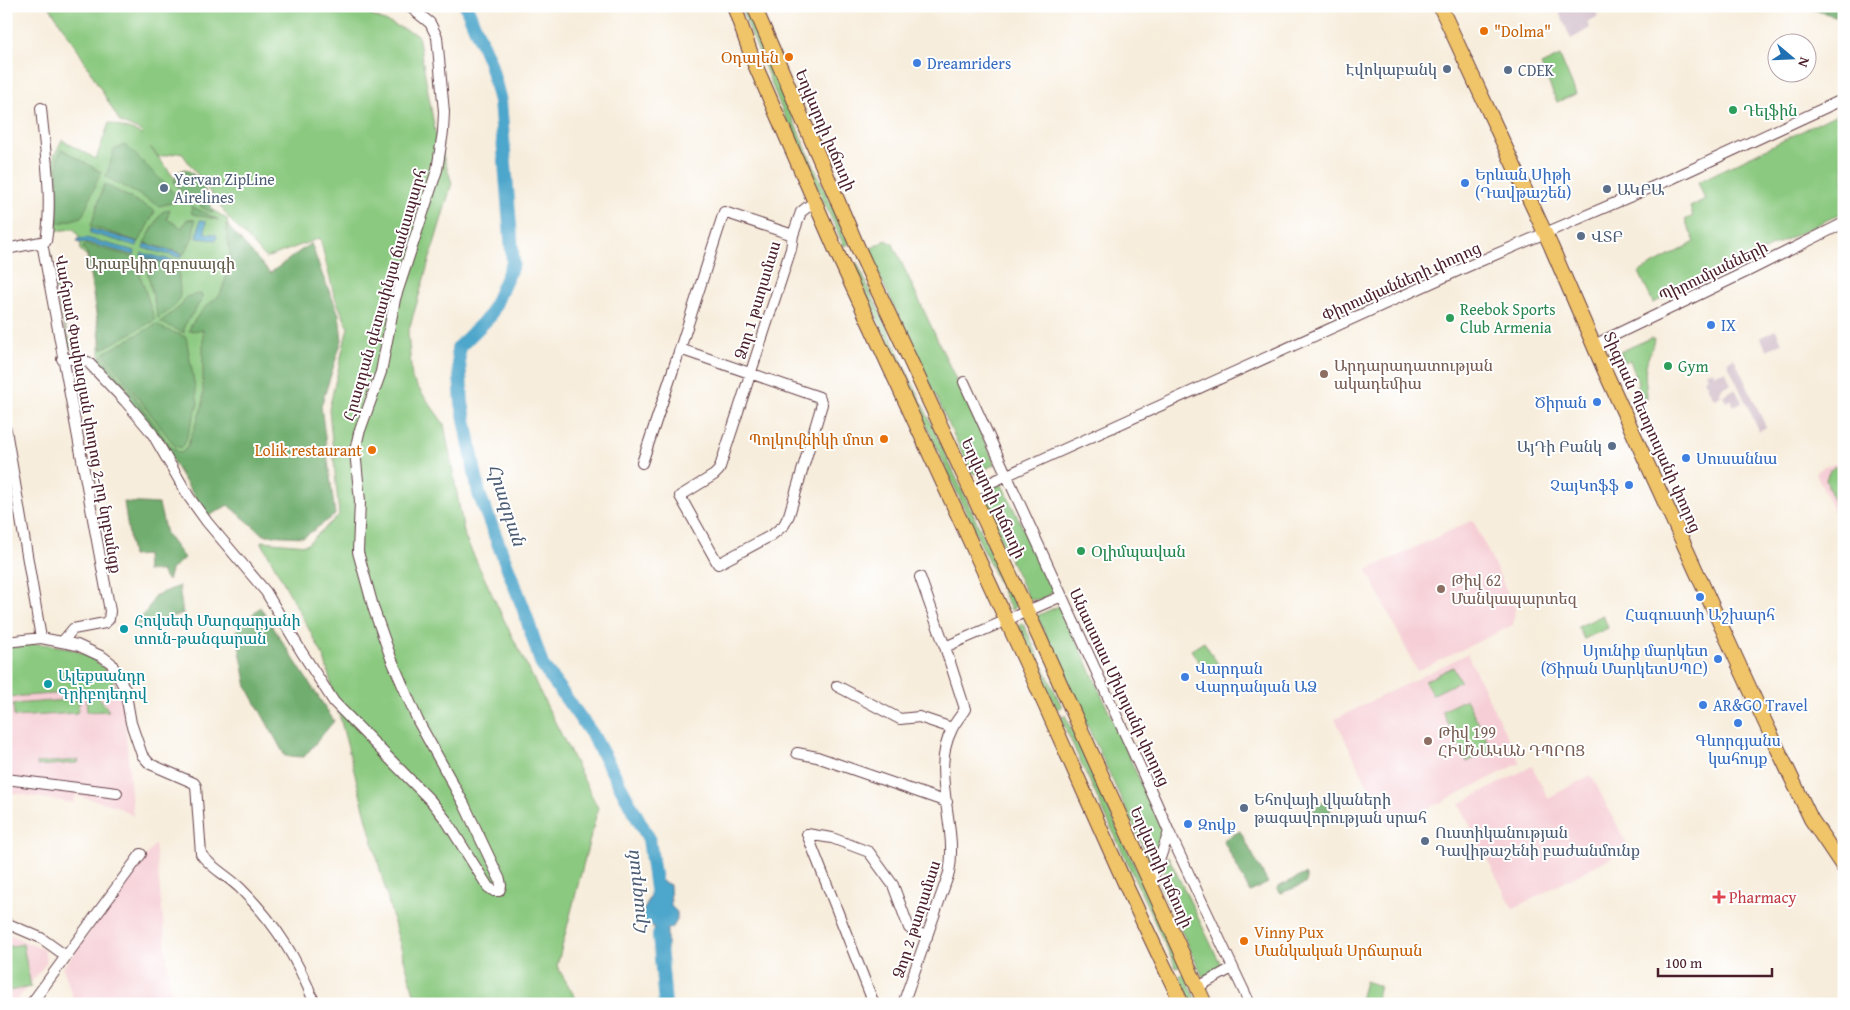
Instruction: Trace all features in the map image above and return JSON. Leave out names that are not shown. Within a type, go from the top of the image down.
[{"type":"main road","points":[[734,6],[754,60],[838,255],[1140,917],[1182,1004]]},
{"type":"main road","name":"Եղվարդի խճուղի","points":[[754,6],[858,248],[972,491],[1205,1004]]},
{"type":"main road","name":"Տիգրան Պետրոսյանի փողոց","points":[[1440,6],[1547,233]]},
{"type":"main road","name":"Տիգրան Պետրոսյանի փողոց","points":[[1445,6],[1802,800],[1811,819],[1844,868]]},
{"type":"main road","points":[[838,255],[858,248]]},
{"type":"main road","name":"Տիգրան Պետրոսյանի փողոց","points":[[1596,344],[1808,796],[1844,857]]},
{"type":"street","name":"Հրազդան գետափնյա ճանապարհ","points":[[62,359],[77,359],[88,362],[152,433],[189,497],[207,522],[266,592],[334,702],[431,801],[446,820],[488,887],[494,891],[499,891],[502,886],[500,880],[464,804],[418,721],[391,658],[358,552],[360,501],[355,451],[359,433],[381,372],[395,299],[437,170],[443,132],[444,112],[437,37],[430,23],[409,6]]},
{"type":"street","name":"Փիրումյանների փողոց","points":[[972,491],[1464,268],[1671,179],[1844,98]]},
{"type":"street","name":"Վահրամ Փափազյան փողոց 2-րդ նրբանցք","points":[[38,244],[46,241],[48,226],[48,183],[41,108]]},
{"type":"street","name":"Ձոր 1 թաղամաս","points":[[680,349],[750,373],[819,398],[822,404],[789,515],[784,525],[772,535],[718,564],[680,496],[719,470],[750,373],[791,249],[793,235],[801,212],[815,201]]},
{"type":"street","name":"Ձոր 1 թաղամաս","points":[[642,463],[724,212],[793,235]]},
{"type":"street","name":"Պիրումյանների","points":[[1596,344],[1844,223]]},
{"type":"street","name":"Վահրամ Փափազյան փողոց 2-րդ նրբանցք","points":[[38,244],[43,248],[110,611],[110,619],[105,623],[73,629],[63,641]]},
{"type":"street","points":[[6,249],[38,244]]},
{"type":"street","name":"Անաստաս Միկոյանի փողոց","points":[[964,382],[1169,832],[1250,1004]]},
{"type":"street","points":[[6,430],[41,638]]},
{"type":"street","points":[[920,578],[945,647],[1062,596]]},
{"type":"street","points":[[6,642],[41,638],[63,641],[91,650],[110,663],[125,688],[131,723],[142,755],[150,764],[194,783],[196,786],[201,854],[253,901],[276,930],[291,950],[315,1004]]},
{"type":"street","name":"Ձոր 2 թաղամաս","points":[[903,1004],[949,873],[953,856],[942,771],[946,746],[952,728],[965,710],[945,647]]},
{"type":"street","points":[[837,686],[900,719],[919,717],[952,728]]},
{"type":"street","points":[[797,754],[817,757],[947,802]]},
{"type":"street","points":[[6,779],[117,794]]},
{"type":"street","points":[[1151,884],[1169,832]]},
{"type":"street","name":"Ձոր 2 թաղամաս","points":[[874,1004],[807,834],[832,838],[869,852],[893,885],[909,928],[927,937]]},
{"type":"street","points":[[31,1004],[141,854]]},
{"type":"street","points":[[6,923],[41,938],[66,956]]},
{"type":"street","points":[[1198,987],[1232,968]]},
{"type":"shaded area","points":[[1557,6],[1600,6],[1595,9],[1598,16],[1587,23],[1590,28],[1571,39]]},
{"type":"shaded area","points":[[1776,330],[1782,343],[1766,350],[1761,337]]},
{"type":"shaded area","points":[[1734,358],[1766,427],[1759,431],[1727,362]]},
{"type":"shaded area","points":[[1713,370],[1714,374],[1725,371],[1731,384],[1721,388],[1721,395],[1716,399],[1713,398],[1704,379],[1707,377],[1705,373]]},
{"type":"shaded area","points":[[1735,389],[1742,402],[1734,406],[1731,399],[1726,402],[1723,395]]},
{"type":"shaded area","points":[[1844,461],[1844,535],[1816,473],[1824,466]]},
{"type":"shaded area","name":"Թիվ 62 Մանկապարտեզ","points":[[1473,520],[1515,608],[1513,625],[1417,671],[1367,570]]},
{"type":"shaded area","points":[[33,644],[59,644],[89,654],[106,664],[114,677],[124,711],[133,816],[116,806],[76,795],[73,803],[6,792],[6,648]]},
{"type":"shaded area","name":"Թիվ 199 ՀԻՄՆԱԿԱՆ ԴՊՐՈՑ","points":[[1467,654],[1520,763],[1389,828],[1335,719]]},
{"type":"shaded area","points":[[1532,766],[1548,798],[1591,775],[1629,848],[1513,909],[1459,804]]},
{"type":"shaded area","points":[[155,844],[172,1004],[75,1004],[63,968]]},
{"type":"shaded area","points":[[6,933],[44,950],[47,962],[14,1004],[6,1004]]},
{"type":"green space","name":"Արաբկիր զբոսայգի","points":[[49,6],[349,6],[418,35],[435,131],[452,183],[408,333],[412,379],[444,424],[465,537],[507,626],[598,808],[557,966],[579,1004],[417,1004],[324,657],[261,541],[306,545],[339,515],[329,409],[348,327],[334,295],[320,238],[266,258],[231,221],[181,152],[159,157],[150,147],[186,193],[227,219],[234,266],[209,398],[181,459],[172,452],[136,400],[100,355],[100,339],[87,256],[80,250],[80,241],[77,234],[74,229],[52,231],[54,156],[62,140],[96,159],[109,123],[138,132],[142,136],[141,131],[120,122],[79,52]]},
{"type":"green space","points":[[740,6],[746,6],[793,120],[849,244],[844,246],[787,122]]},
{"type":"green space","points":[[1802,6],[1844,6],[1844,19]]},
{"type":"green space","points":[[1560,56],[1576,94],[1557,102],[1541,65]]},
{"type":"green space","points":[[1841,112],[1844,114],[1844,212],[1653,303],[1639,272],[1695,242],[1685,220],[1693,216],[1690,207],[1705,200],[1698,182]]},
{"type":"green space","points":[[124,145],[181,200],[160,206],[106,177],[114,150]]},
{"type":"green space","points":[[62,149],[101,172],[82,217],[57,224],[58,157]]},
{"type":"green space","points":[[185,169],[200,181],[207,194],[213,213],[201,207],[200,201],[190,199],[187,195],[184,196],[174,182],[178,172]]},
{"type":"green space","points":[[104,184],[155,211],[139,242],[91,226]]},
{"type":"green space","points":[[191,206],[219,220],[192,214]]},
{"type":"green space","points":[[170,209],[167,219],[182,228],[187,219],[195,220],[193,237],[184,254],[144,243],[162,212]]},
{"type":"green space","points":[[226,224],[270,273],[311,243],[339,314],[342,340],[321,406],[335,515],[304,537],[264,535],[228,505],[207,517],[162,444],[167,441],[172,448],[181,453],[187,448],[203,404],[203,330],[189,331],[191,325],[204,308],[220,295],[231,264]]},
{"type":"green space","points":[[886,240],[893,244],[995,464],[976,474],[971,472],[869,253],[870,249]]},
{"type":"green space","points":[[85,244],[134,257],[155,320],[102,349],[87,253],[83,248]]},
{"type":"green space","points":[[48,252],[51,254],[67,335],[80,352],[76,354],[70,348],[66,336]]},
{"type":"green space","name":"Արաբկիր զբոսայգի","points":[[144,258],[180,267],[179,299],[173,307],[158,318]]},
{"type":"green space","points":[[857,263],[1016,607],[1011,610],[853,265]]},
{"type":"green space","points":[[201,294],[203,298],[184,326],[184,333],[160,322],[181,306],[186,297]]},
{"type":"green space","points":[[157,324],[162,328],[186,337],[198,404],[184,445],[181,448],[175,446],[104,353]]},
{"type":"green space","points":[[1651,338],[1654,339],[1645,370],[1647,398],[1642,401],[1635,392],[1638,383],[1630,360],[1624,362],[1620,352]]},
{"type":"green space","points":[[102,355],[127,387],[120,391],[93,362]]},
{"type":"green space","points":[[129,389],[165,439],[160,442],[123,393]]},
{"type":"green space","points":[[1844,463],[1844,529],[1826,480],[1832,468]]},
{"type":"green space","points":[[1001,483],[1053,589],[1051,594],[1038,600],[1029,599],[981,499],[982,493]]},
{"type":"green space","points":[[124,502],[159,504],[166,534],[184,558],[171,570],[168,581],[161,571],[147,571],[146,555],[132,556]]},
{"type":"green space","points":[[179,586],[183,614],[136,625],[149,608],[154,596]]},
{"type":"green space","points":[[1061,605],[1163,832],[1152,866],[1037,616]]},
{"type":"green space","points":[[260,607],[334,721],[304,757],[285,756],[247,687],[236,630]]},
{"type":"green space","points":[[1603,615],[1608,628],[1584,639],[1578,627]]},
{"type":"green space","points":[[1023,623],[1062,707],[1057,709],[1018,626]]},
{"type":"green space","points":[[1204,642],[1220,667],[1208,675],[1191,650]]},
{"type":"green space","points":[[35,644],[60,646],[84,654],[104,668],[112,678],[117,690],[6,697],[6,648]]},
{"type":"green space","points":[[1453,667],[1460,681],[1432,695],[1425,681]]},
{"type":"green space","points":[[99,697],[109,711],[87,712],[86,699]]},
{"type":"green space","points":[[80,699],[77,713],[14,717],[13,704]]},
{"type":"green space","points":[[1466,699],[1492,750],[1467,762],[1442,711]]},
{"type":"green space","points":[[1065,715],[1181,966],[1176,968],[1060,717]]},
{"type":"green space","points":[[79,760],[78,763],[37,766],[37,763]]},
{"type":"green space","points":[[1326,801],[1333,816],[1320,823],[1313,808]]},
{"type":"green space","points":[[1240,831],[1268,883],[1250,892],[1223,840]]},
{"type":"green space","points":[[1168,856],[1222,967],[1203,977],[1160,886]]},
{"type":"green space","points":[[1305,874],[1307,879],[1305,884],[1281,893],[1278,890],[1278,887]]},
{"type":"green space","points":[[23,944],[31,987],[8,991],[6,947]]},
{"type":"green space","points":[[1184,973],[1198,1004],[1192,1004],[1179,976]]},
{"type":"green space","points":[[1365,981],[1380,986],[1375,1004],[1359,1004]]},
{"type":"water","points":[[200,220],[206,221],[205,233],[217,235],[216,240],[197,238]]},
{"type":"water","points":[[91,229],[138,242],[137,246],[90,233]]},
{"type":"water","points":[[86,238],[135,251],[134,255],[85,242],[78,243],[77,239]]},
{"type":"water","points":[[144,244],[182,254],[181,258],[143,248]]},
{"type":"water","points":[[142,253],[180,262],[180,266],[141,256]]},
{"type":"water","points":[[656,878],[670,885],[671,906],[677,912],[677,920],[673,927],[667,929],[667,950],[661,952],[654,951],[654,929],[652,925],[644,923],[641,914],[646,906]]},
{"type":"waterway","name":"Հրազդան","points":[[466,6],[490,63],[500,101],[513,263],[490,316],[458,348],[462,403],[479,494],[523,607],[542,665],[592,734],[649,839],[657,896]]},
{"type":"waterway","name":"Հրազդան","points":[[659,935],[665,1004]]},
{"type":"place","name":"\"Dolma\"","points":[[1484,31]]},
{"type":"place","name":"Օդալեն","points":[[789,57]]},
{"type":"place","name":"Dreamriders","points":[[917,63]]},
{"type":"place","name":"Էվոկաբանկ","points":[[1447,69]]},
{"type":"place","name":"CDEK","points":[[1508,70]]},
{"type":"place","name":"Դելֆին","points":[[1733,110]]},
{"type":"place","name":"Երևան Սիթի (Դավթաշեն)","points":[[1465,183]]},
{"type":"place","name":"Yervan ZipLine Airelines","points":[[164,188]]},
{"type":"place","name":"ԱԿԲԱ","points":[[1607,189]]},
{"type":"place","name":"ՎՏԲ","points":[[1581,236]]},
{"type":"place","name":"Reebok Sports Club Armenia","points":[[1450,318]]},
{"type":"place","name":"IX","points":[[1711,325]]},
{"type":"place","name":"Gym","points":[[1668,366]]},
{"type":"place","name":"Արդարադատության ակադեմիա","points":[[1324,374]]},
{"type":"place","name":"Ծիրան","points":[[1597,402]]},
{"type":"place","name":"Պոլկովնիկի մոտ","points":[[884,439]]},
{"type":"place","name":"ԱյԴի Բանկ","points":[[1612,446]]},
{"type":"place","name":"Lolik restaurant","points":[[372,450]]},
{"type":"place","name":"Սուսաննա","points":[[1686,458]]},
{"type":"place","name":"ՉայԿոֆֆ","points":[[1629,485]]},
{"type":"place","name":"Օլիմպավան","points":[[1081,551]]},
{"type":"place","name":"Թիվ 62 Մանկապարտեզ","points":[[1441,589]]},
{"type":"place","name":"Հագուստի Աշխարհ","points":[[1700,597]]},
{"type":"place","name":"Հովսեփ Մարգարյանի տուն-թանգարան","points":[[124,629]]},
{"type":"place","name":"Սյունիք մարկետ (Ծիրան ՄարկետՍՊԸ)","points":[[1718,659]]},
{"type":"place","name":"Վարդան Վարդանյան ԱՁ","points":[[1185,677]]},
{"type":"place","name":"Ալեքսանդր Գրիբոյեդով","points":[[48,684]]},
{"type":"place","name":"AR&GO Travel","points":[[1703,705]]},
{"type":"place","name":"Գևորգյանս կահույք","points":[[1738,723]]},
{"type":"place","name":"Թիվ 199 ՀԻՄՆԱԿԱՆ ԴՊՐՈՑ","points":[[1428,741]]},
{"type":"place","name":"Եհովայի վկաների թագավորության սրահ","points":[[1244,808]]},
{"type":"place","name":"Զովք","points":[[1188,824]]},
{"type":"place","name":"Ուստիկանության Դավիթաշենի բաժանմունք","points":[[1425,841]]},
{"type":"place","name":"Pharmacy","points":[[1719,897]]},
{"type":"place","name":"Vinny Pux Մանկական Սրճարան","points":[[1244,941]]}]
